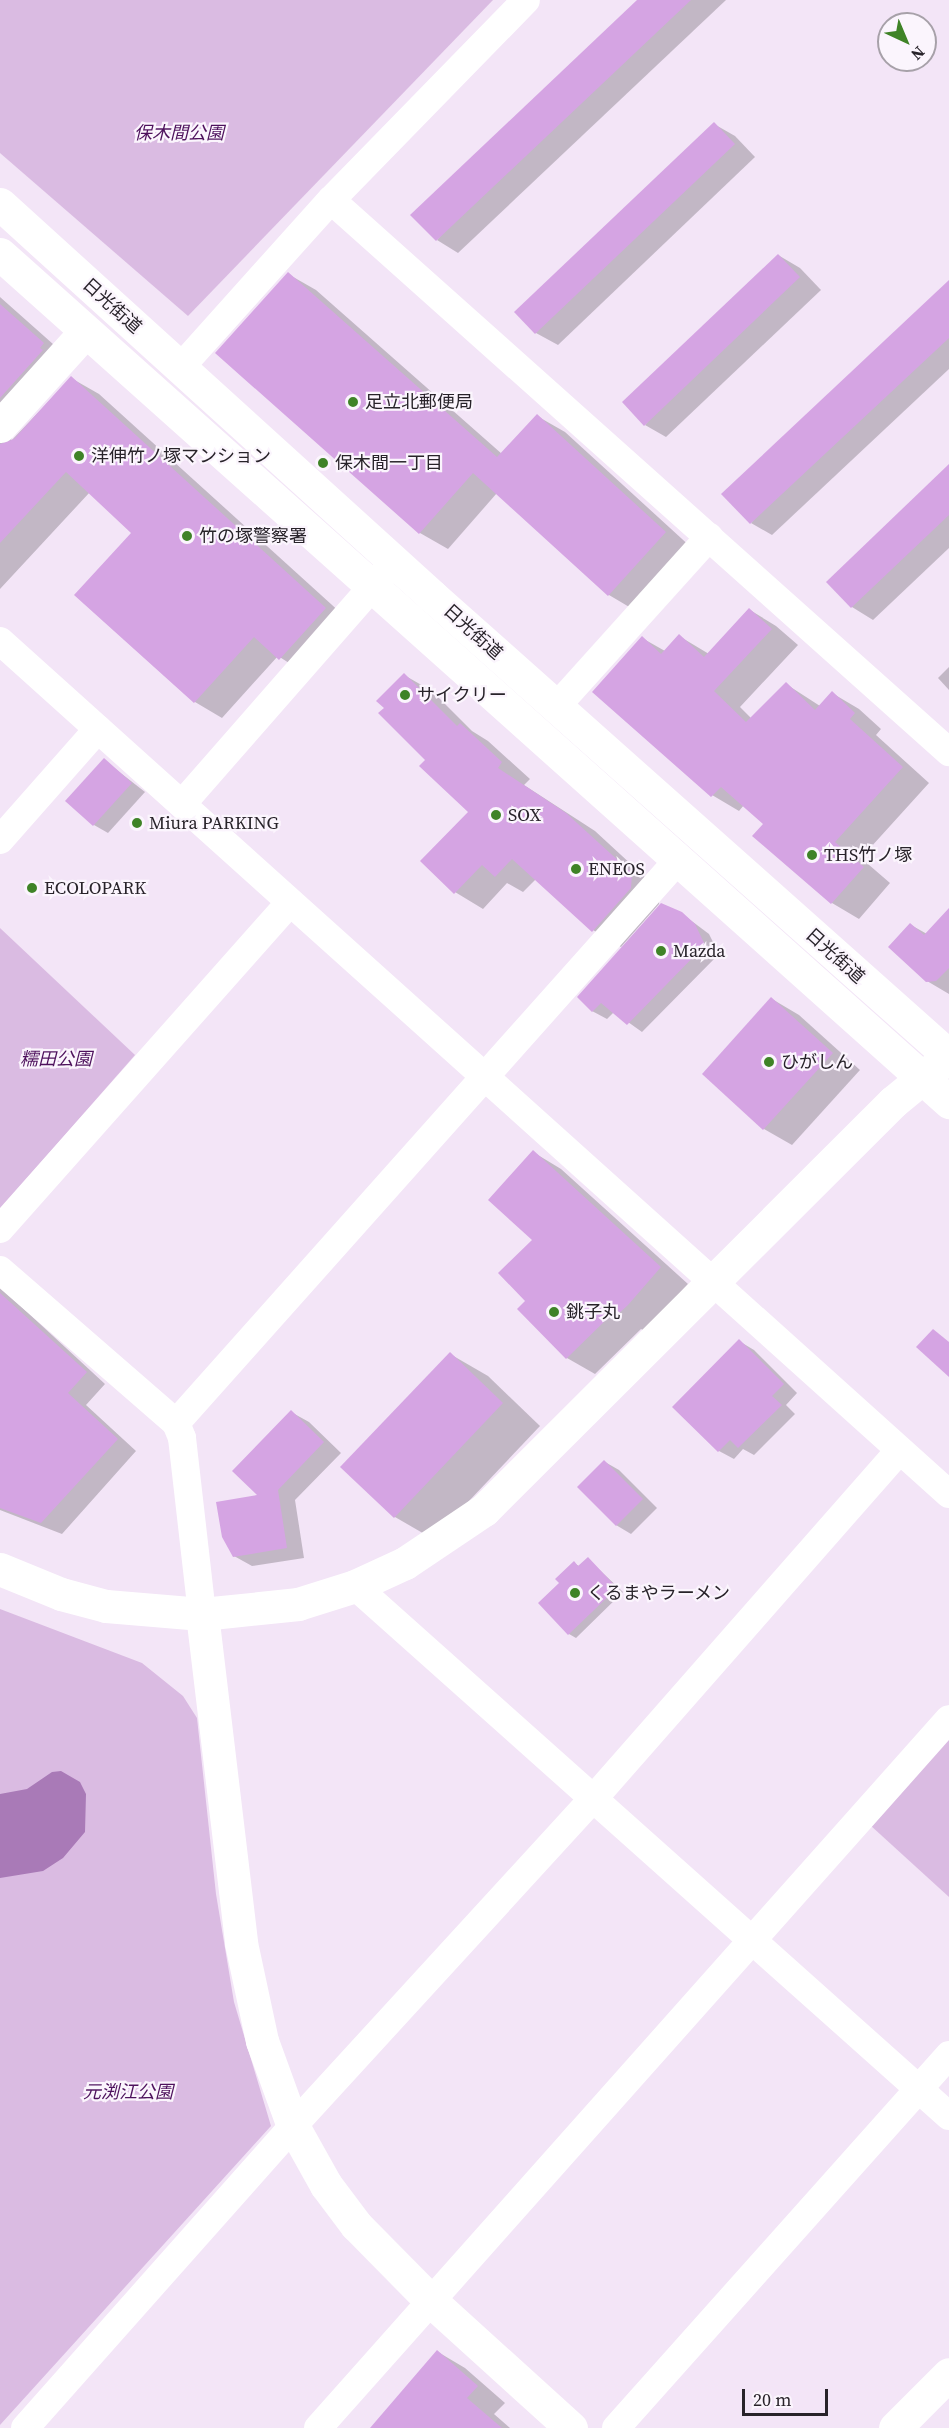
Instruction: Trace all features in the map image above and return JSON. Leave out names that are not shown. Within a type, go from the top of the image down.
[{"type":"main road","name":"日光街道","points":[[0,204],[394,562],[949,1056]]},
{"type":"main road","name":"日光街道","points":[[0,254],[371,588],[949,1102]]},
{"type":"main road","points":[[0,426],[85,332]]},
{"type":"main road","points":[[0,1569],[61,1594],[106,1606],[202,1614],[298,1604],[355,1586],[405,1563],[484,1509],[921,1077],[949,1056]]},
{"type":"main road","points":[[202,1614],[241,1943],[262,2041],[293,2126],[326,2186],[356,2225],[431,2301],[571,2428]]},
{"type":"main road","points":[[895,2428],[949,2374]]},
{"type":"street","points":[[180,368],[331,200],[526,0]]},
{"type":"street","points":[[331,200],[949,752]]},
{"type":"street","points":[[556,707],[710,537]]},
{"type":"street","points":[[182,804],[394,562]]},
{"type":"street","points":[[0,641],[715,1281],[949,1494]]},
{"type":"street","points":[[0,840],[98,729]]},
{"type":"street","points":[[176,1423],[483,1075],[677,861]]},
{"type":"street","points":[[0,1229],[290,902]]},
{"type":"street","points":[[0,1270],[176,1423],[182,1438],[202,1614]]},
{"type":"street","points":[[25,2428],[293,2126],[594,1798],[900,1450]]},
{"type":"street","points":[[355,1586],[949,2116]]},
{"type":"street","points":[[318,2428],[949,1719]]},
{"type":"street","points":[[616,2428],[949,2055]]},
{"type":"green space","name":"保木間公園","points":[[0,0],[493,0],[188,316],[0,153]]},
{"type":"green space","name":"糯田公園","points":[[0,928],[135,1055],[0,1209]]},
{"type":"green space","name":"元渕江公園","points":[[0,1609],[142,1663],[183,1696],[197,1718],[216,1894],[234,2002],[271,2126],[0,2425]]},
{"type":"green space","points":[[949,1736],[949,1897],[870,1825]]},
{"type":"shaded area","points":[[61,1771],[80,1782],[86,1794],[85,1832],[63,1858],[43,1871],[0,1878],[0,1794],[27,1789],[52,1772]]},
{"type":"building","points":[[637,0],[691,0],[436,241],[410,215]]},
{"type":"building","points":[[714,122],[735,144],[535,334],[514,312]]},
{"type":"building","points":[[778,254],[800,277],[644,426],[622,402]]},
{"type":"building","name":"足立北郵便局","points":[[288,272],[497,457],[537,414],[666,532],[608,596],[473,473],[419,534],[215,353]]},
{"type":"building","points":[[949,280],[949,338],[750,524],[721,494]]},
{"type":"building","points":[[0,304],[44,343],[40,348],[43,350],[0,398]]},
{"type":"building","name":"竹の塚警察署","points":[[71,376],[326,608],[279,660],[254,637],[194,703],[74,595],[131,533],[66,472],[0,543],[0,444],[14,439]]},
{"type":"building","points":[[949,464],[949,515],[851,608],[826,582]]},
{"type":"building","points":[[749,608],[772,629],[714,691],[746,722],[786,682],[815,710],[832,691],[855,713],[850,719],[903,767],[835,842],[864,867],[831,904],[752,836],[763,824],[721,787],[711,797],[592,692],[642,636],[661,654],[679,634],[704,657]]},
{"type":"building","points":[[404,673],[457,726],[460,723],[502,762],[498,768],[566,813],[632,873],[631,888],[592,932],[512,859],[495,877],[482,865],[454,894],[420,861],[468,812],[419,766],[425,760],[378,713],[384,708],[376,701]]},
{"type":"building","points":[[104,758],[132,783],[93,826],[65,801]]},
{"type":"building","points":[[661,903],[682,912],[695,924],[705,945],[627,1025],[601,1003],[592,1012],[577,997]]},
{"type":"building","points":[[949,908],[949,968],[936,981],[926,982],[888,947],[910,923],[924,935]]},
{"type":"building","points":[[771,997],[833,1053],[763,1130],[702,1074]]},
{"type":"building","points":[[533,1150],[661,1267],[628,1305],[616,1316],[613,1313],[566,1359],[517,1309],[525,1301],[498,1273],[532,1240],[488,1200]]},
{"type":"building","points":[[0,1293],[87,1372],[68,1393],[118,1439],[41,1523],[0,1508]]},
{"type":"building","points":[[933,1329],[949,1342],[949,1377],[916,1347]]},
{"type":"building","points":[[739,1339],[784,1384],[772,1396],[782,1405],[738,1448],[730,1440],[718,1452],[672,1407]]},
{"type":"building","points":[[450,1352],[503,1403],[394,1518],[340,1467]]},
{"type":"building","points":[[291,1410],[324,1442],[278,1490],[287,1548],[233,1557],[222,1537],[216,1502],[257,1495],[232,1471]]},
{"type":"building","points":[[604,1460],[643,1499],[616,1526],[577,1487]]},
{"type":"building","points":[[588,1557],[617,1588],[568,1635],[538,1603],[559,1583],[555,1579],[574,1561],[578,1566]]},
{"type":"building","points":[[437,2350],[478,2386],[467,2398],[502,2428],[370,2428]]},
{"type":"place","name":"足立北郵便局","points":[[353,402]]},
{"type":"place","name":"洋伸竹ノ塚マンション","points":[[79,456]]},
{"type":"place","name":"保木間一丁目","points":[[323,463]]},
{"type":"place","name":"竹の塚警察署","points":[[187,536]]},
{"type":"place","name":"サイクリー","points":[[405,695]]},
{"type":"place","name":"SOX","points":[[496,815]]},
{"type":"place","name":"Miura PARKING","points":[[137,823]]},
{"type":"place","name":"THS竹ノ塚","points":[[812,855]]},
{"type":"place","name":"ENEOS","points":[[576,869]]},
{"type":"place","name":"ECOLOPARK","points":[[32,888]]},
{"type":"place","name":"Mazda","points":[[661,951]]},
{"type":"place","name":"ひがしん","points":[[769,1062]]},
{"type":"place","name":"銚子丸","points":[[554,1312]]},
{"type":"place","name":"くるまやラーメン","points":[[575,1593]]}]
